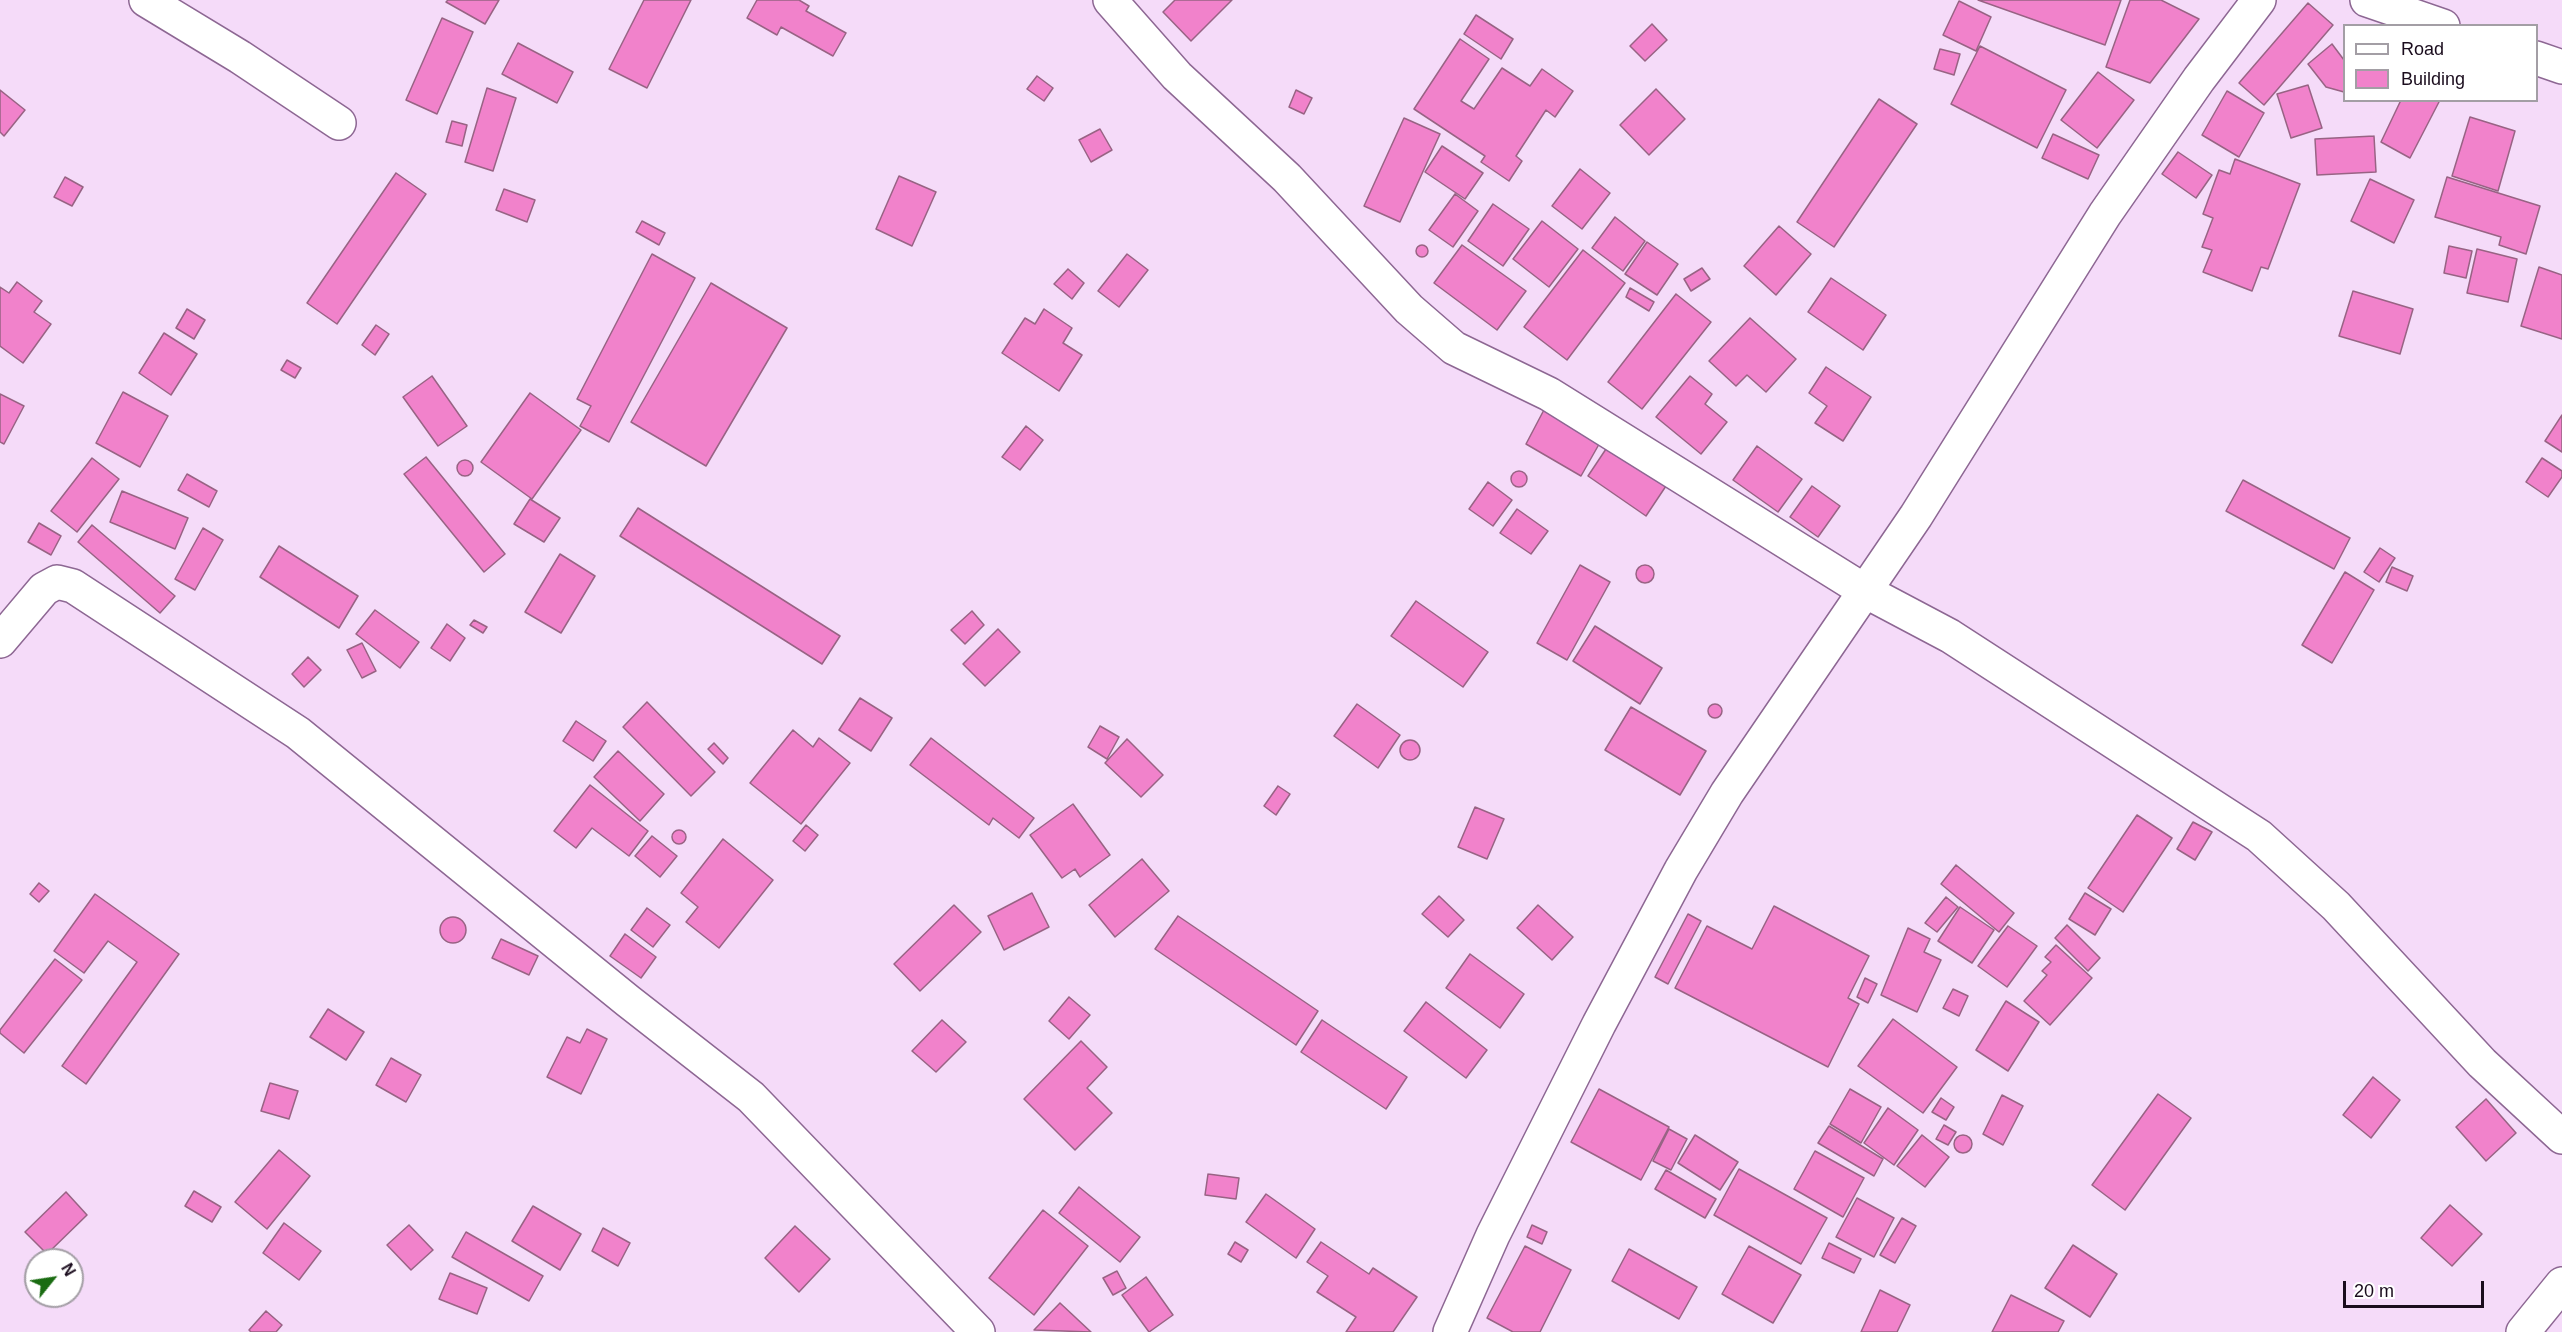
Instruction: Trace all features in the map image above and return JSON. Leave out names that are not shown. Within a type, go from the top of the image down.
[{"type":"street","points":[[146,0],[240,57],[339,123]]},
{"type":"street","points":[[1110,0],[1177,76],[1287,178],[1409,309],[1454,348],[1549,394],[1865,591],[1950,636],[2259,836],[2336,906],[2482,1063],[2562,1137]]},
{"type":"street","points":[[1450,1332],[1493,1235],[1545,1131],[1681,870],[1740,774],[1916,516],[2105,214],[2199,79],[2259,0]]},
{"type":"street","points":[[2367,0],[2437,24]]},
{"type":"street","points":[[2538,59],[2562,67]]},
{"type":"street","points":[[0,641],[44,589],[57,582],[73,586],[298,733],[610,987],[751,1098],[978,1332]]},
{"type":"street","points":[[2523,1332],[2562,1284]]},
{"type":"building","points":[[448,0],[499,0],[485,24],[446,2]]},
{"type":"building","points":[[644,0],[691,0],[647,88],[609,69]]},
{"type":"building","points":[[757,0],[799,0],[809,6],[806,11],[846,33],[833,56],[781,27],[777,35],[747,18]]},
{"type":"building","points":[[1175,0],[1232,0],[1191,41],[1163,12]]},
{"type":"building","points":[[1978,0],[2121,0],[2105,45]]},
{"type":"building","points":[[2130,0],[2161,0],[2199,19],[2150,83],[2106,67]]},
{"type":"building","points":[[1959,1],[1991,17],[1976,51],[1943,35]]},
{"type":"building","points":[[2308,3],[2333,25],[2264,105],[2239,83]]},
{"type":"building","points":[[1476,15],[1513,39],[1501,59],[1464,34]]},
{"type":"building","points":[[442,18],[473,32],[437,114],[406,100]]},
{"type":"building","points":[[1652,24],[1667,40],[1645,61],[1630,46]]},
{"type":"building","points":[[1460,39],[1489,59],[1461,101],[1474,109],[1502,68],[1530,86],[1542,69],[1573,91],[1555,117],[1546,110],[1516,156],[1522,161],[1509,181],[1481,162],[1485,156],[1414,109]]},
{"type":"building","points":[[518,43],[573,72],[557,103],[502,74]]},
{"type":"building","points":[[2332,44],[2343,59],[2343,92],[2326,87],[2308,64]]},
{"type":"building","points":[[1980,46],[2066,90],[2037,148],[1951,104]]},
{"type":"building","points":[[1940,49],[1960,54],[1954,75],[1934,69]]},
{"type":"building","points":[[2098,72],[2134,100],[2097,148],[2061,120]]},
{"type":"building","points":[[1037,76],[1053,88],[1044,101],[1027,89]]},
{"type":"building","points":[[2308,85],[2322,128],[2291,138],[2277,94]]},
{"type":"building","points":[[487,88],[516,98],[493,171],[465,162]]},
{"type":"building","points":[[1656,89],[1685,119],[1649,155],[1620,125]]},
{"type":"building","points":[[0,90],[25,110],[4,136],[0,132]]},
{"type":"building","points":[[1296,90],[1312,98],[1304,114],[1289,107]]},
{"type":"building","points":[[2227,91],[2264,113],[2239,157],[2202,135]]},
{"type":"building","points":[[1879,99],[1917,124],[1834,247],[1797,222]]},
{"type":"building","points":[[2400,102],[2439,102],[2410,158],[2381,142]]},
{"type":"building","points":[[2470,117],[2515,131],[2498,191],[2452,176]]},
{"type":"building","points":[[1404,118],[1440,134],[1400,222],[1364,206]]},
{"type":"building","points":[[452,121],[467,125],[462,146],[446,142]]},
{"type":"building","points":[[1100,129],[1112,150],[1091,162],[1079,140]]},
{"type":"building","points":[[2053,134],[2099,155],[2088,179],[2042,158]]},
{"type":"building","points":[[2374,136],[2376,172],[2317,175],[2315,139]]},
{"type":"building","points":[[1442,146],[1483,173],[1465,199],[1425,172]]},
{"type":"building","points":[[2178,152],[2212,175],[2196,198],[2162,174]]},
{"type":"building","points":[[2235,159],[2300,184],[2268,269],[2261,267],[2252,291],[2203,272],[2212,250],[2202,247],[2213,218],[2203,214],[2219,170],[2230,174]]},
{"type":"building","points":[[1580,169],[1610,193],[1582,229],[1552,206]]},
{"type":"building","points":[[396,173],[426,194],[337,324],[307,303]]},
{"type":"building","points":[[899,176],[936,192],[912,246],[876,229]]},
{"type":"building","points":[[65,177],[83,187],[72,206],[54,197]]},
{"type":"building","points":[[2447,177],[2540,206],[2526,254],[2499,245],[2501,237],[2435,217]]},
{"type":"building","points":[[2370,179],[2414,200],[2394,243],[2351,221]]},
{"type":"building","points":[[504,189],[535,200],[527,222],[496,210]]},
{"type":"building","points":[[1455,194],[1478,211],[1453,247],[1429,230]]},
{"type":"building","points":[[1493,204],[1529,229],[1503,266],[1468,241]]},
{"type":"building","points":[[1615,217],[1645,241],[1623,271],[1592,248]]},
{"type":"building","points":[[642,221],[665,233],[659,245],[636,232]]},
{"type":"building","points":[[1542,221],[1578,249],[1549,287],[1513,259]]},
{"type":"building","points":[[1779,226],[1811,254],[1776,295],[1744,266]]},
{"type":"building","points":[[1647,242],[1678,264],[1657,295],[1625,274]]},
{"type":"building","points":[[1424,245],[1428,251],[1424,257],[1420,257],[1416,249]]},
{"type":"building","points":[[1462,245],[1526,291],[1497,330],[1434,283]]},
{"type":"building","points":[[2449,246],[2472,251],[2466,278],[2444,273]]},
{"type":"building","points":[[2477,249],[2517,259],[2508,302],[2467,293]]},
{"type":"building","points":[[1583,250],[1625,283],[1567,360],[1524,327]]},
{"type":"building","points":[[652,254],[695,278],[609,442],[580,426],[591,406],[577,399]]},
{"type":"building","points":[[1127,254],[1148,270],[1119,307],[1098,291]]},
{"type":"building","points":[[2539,267],[2562,275],[2562,339],[2521,326]]},
{"type":"building","points":[[1702,268],[1710,279],[1691,291],[1684,279]]},
{"type":"building","points":[[1068,269],[1084,283],[1072,299],[1054,284]]},
{"type":"building","points":[[1831,278],[1886,315],[1863,350],[1808,312]]},
{"type":"building","points":[[17,282],[42,301],[34,312],[51,324],[23,363],[0,346],[0,287],[9,293]]},
{"type":"building","points":[[711,283],[787,328],[706,466],[631,422]]},
{"type":"building","points":[[1630,288],[1654,302],[1649,311],[1626,297]]},
{"type":"building","points":[[2353,291],[2413,309],[2400,354],[2339,336]]},
{"type":"building","points":[[1676,294],[1711,322],[1642,409],[1608,382]]},
{"type":"building","points":[[187,309],[205,320],[194,339],[176,328]]},
{"type":"building","points":[[1044,309],[1072,328],[1063,343],[1082,355],[1059,391],[1002,353],[1025,318],[1035,324]]},
{"type":"building","points":[[1750,318],[1796,359],[1766,392],[1747,375],[1736,386],[1709,361]]},
{"type":"building","points":[[376,325],[389,334],[375,355],[362,345]]},
{"type":"building","points":[[164,333],[197,354],[171,395],[139,373]]},
{"type":"building","points":[[287,360],[301,368],[295,378],[281,370]]},
{"type":"building","points":[[1826,367],[1871,397],[1843,441],[1815,423],[1827,406],[1809,393]]},
{"type":"building","points":[[432,376],[467,426],[438,446],[403,397]]},
{"type":"building","points":[[1690,376],[1712,394],[1705,404],[1727,422],[1701,454],[1656,417]]},
{"type":"building","points":[[123,392],[168,416],[140,467],[96,443]]},
{"type":"building","points":[[530,393],[581,430],[532,499],[481,462]]},
{"type":"building","points":[[0,394],[24,406],[4,444],[0,442]]},
{"type":"building","points":[[1546,406],[1602,439],[1581,476],[1526,444]]},
{"type":"building","points":[[2562,415],[2562,452],[2545,441]]},
{"type":"building","points":[[1026,426],[1043,440],[1020,470],[1002,457]]},
{"type":"building","points":[[1608,446],[1666,486],[1646,516],[1588,476]]},
{"type":"building","points":[[1757,446],[1802,479],[1778,512],[1733,480]]},
{"type":"building","points":[[426,457],[505,554],[484,572],[404,474]]},
{"type":"building","points":[[92,458],[119,479],[77,532],[51,511]]},
{"type":"building","points":[[2542,458],[2562,471],[2562,477],[2548,497],[2526,482]]},
{"type":"building","points":[[465,460],[471,462],[473,468],[471,474],[465,476],[459,474],[457,468],[459,462]]},
{"type":"building","points":[[1516,471],[1522,471],[1527,479],[1525,485],[1516,487],[1511,482],[1511,476]]},
{"type":"building","points":[[187,474],[217,491],[209,507],[178,490]]},
{"type":"building","points":[[2243,480],[2350,538],[2334,569],[2226,511]]},
{"type":"building","points":[[1488,482],[1512,500],[1493,526],[1469,509]]},
{"type":"building","points":[[1812,486],[1840,506],[1818,537],[1790,517]]},
{"type":"building","points":[[122,491],[188,518],[175,549],[110,522]]},
{"type":"building","points":[[530,499],[560,518],[544,542],[514,524]]},
{"type":"building","points":[[638,508],[840,636],[822,664],[620,536]]},
{"type":"building","points":[[1517,509],[1548,531],[1531,554],[1500,533]]},
{"type":"building","points":[[39,523],[61,536],[51,555],[28,542]]},
{"type":"building","points":[[92,525],[175,596],[160,613],[78,542]]},
{"type":"building","points":[[203,528],[223,540],[195,590],[175,579]]},
{"type":"building","points":[[279,546],[358,596],[339,628],[260,577]]},
{"type":"building","points":[[2380,548],[2395,558],[2379,582],[2364,572]]},
{"type":"building","points":[[560,554],[595,576],[561,633],[525,612]]},
{"type":"building","points":[[1580,565],[1610,582],[1567,660],[1537,643]]},
{"type":"building","points":[[1645,565],[1651,568],[1654,574],[1651,580],[1645,583],[1639,580],[1636,574],[1639,568]]},
{"type":"building","points":[[2392,567],[2413,576],[2407,591],[2386,582]]},
{"type":"building","points":[[2345,572],[2374,590],[2332,663],[2302,645]]},
{"type":"building","points":[[1416,601],[1488,652],[1463,687],[1391,636]]},
{"type":"building","points":[[375,610],[419,642],[400,668],[356,634]]},
{"type":"building","points":[[972,611],[984,625],[965,644],[951,630]]},
{"type":"building","points":[[474,620],[487,627],[483,633],[470,625]]},
{"type":"building","points":[[447,624],[465,638],[450,661],[431,648]]},
{"type":"building","points":[[1595,626],[1662,668],[1640,704],[1573,661]]},
{"type":"building","points":[[998,629],[1020,652],[985,686],[963,664]]},
{"type":"building","points":[[362,643],[376,671],[362,678],[347,650]]},
{"type":"building","points":[[308,657],[321,670],[304,687],[292,674]]},
{"type":"building","points":[[860,698],[892,718],[871,751],[839,730]]},
{"type":"building","points":[[647,702],[715,772],[691,796],[623,727]]},
{"type":"building","points":[[1357,704],[1400,735],[1378,768],[1334,736]]},
{"type":"building","points":[[1712,704],[1718,704],[1722,711],[1718,718],[1712,718],[1708,714],[1708,708]]},
{"type":"building","points":[[1631,707],[1706,751],[1680,795],[1605,750]]},
{"type":"building","points":[[576,721],[606,741],[593,761],[563,741]]},
{"type":"building","points":[[1100,726],[1119,737],[1107,759],[1088,747]]},
{"type":"building","points":[[793,730],[813,747],[819,738],[850,763],[801,824],[750,783]]},
{"type":"building","points":[[931,738],[1034,818],[1019,838],[993,818],[989,825],[910,765]]},
{"type":"building","points":[[1127,739],[1163,775],[1141,797],[1105,763]]},
{"type":"building","points":[[1410,740],[1417,743],[1420,750],[1417,757],[1410,760],[1403,757],[1400,750],[1403,743]]},
{"type":"building","points":[[714,743],[728,758],[723,764],[708,749]]},
{"type":"building","points":[[618,751],[664,794],[640,821],[594,777]]},
{"type":"building","points":[[590,785],[648,831],[629,856],[592,828],[576,848],[554,831]]},
{"type":"building","points":[[1278,786],[1290,794],[1276,815],[1264,806]]},
{"type":"building","points":[[1073,804],[1110,855],[1080,877],[1075,869],[1062,878],[1030,835]]},
{"type":"building","points":[[1475,807],[1504,819],[1487,859],[1458,847]]},
{"type":"building","points":[[2137,815],[2172,838],[2123,912],[2088,888]]},
{"type":"building","points":[[2193,822],[2212,832],[2195,860],[2177,849]]},
{"type":"building","points":[[806,825],[818,835],[805,851],[793,841]]},
{"type":"building","points":[[676,830],[682,830],[686,837],[682,844],[676,844],[672,840],[672,834]]},
{"type":"building","points":[[652,836],[677,856],[660,877],[635,856]]},
{"type":"building","points":[[723,839],[773,880],[719,948],[686,922],[698,907],[681,893]]},
{"type":"building","points":[[1142,859],[1169,891],[1115,937],[1089,905]]},
{"type":"building","points":[[1956,865],[2014,913],[1999,932],[1941,884]]},
{"type":"building","points":[[39,883],[49,891],[39,902],[30,894]]},
{"type":"building","points":[[1032,893],[1049,927],[1004,950],[988,916]]},
{"type":"building","points":[[2085,893],[2111,909],[2095,935],[2069,919]]},
{"type":"building","points":[[95,894],[179,954],[86,1084],[62,1066],[137,962],[108,941],[84,973],[54,951]]},
{"type":"building","points":[[1439,896],[1464,920],[1448,937],[1422,914]]},
{"type":"building","points":[[1946,897],[1958,907],[1937,932],[1925,923]]},
{"type":"building","points":[[954,905],[981,932],[920,991],[894,964]]},
{"type":"building","points":[[1538,905],[1573,937],[1552,960],[1517,928]]},
{"type":"building","points":[[1774,906],[1869,956],[1848,998],[1859,1004],[1828,1067],[1675,988],[1707,926],[1752,949]]},
{"type":"building","points":[[1960,907],[1994,930],[1972,963],[1938,941]]},
{"type":"building","points":[[647,908],[670,925],[653,947],[631,930]]},
{"type":"building","points":[[1688,914],[1701,921],[1668,984],[1655,977]]},
{"type":"building","points":[[1178,916],[1318,1011],[1296,1045],[1155,949]]},
{"type":"building","points":[[453,917],[462,921],[466,930],[462,939],[453,943],[444,939],[440,930],[444,921]]},
{"type":"building","points":[[2067,925],[2100,958],[2088,971],[2055,938]]},
{"type":"building","points":[[2008,926],[2037,946],[2007,987],[1978,966]]},
{"type":"building","points":[[1908,928],[1930,939],[1924,952],[1941,960],[1917,1012],[1881,995]]},
{"type":"building","points":[[625,934],[656,957],[641,978],[610,956]]},
{"type":"building","points":[[501,939],[538,956],[529,975],[492,958]]},
{"type":"building","points":[[2056,945],[2092,978],[2050,1025],[2024,1001],[2047,975],[2042,971],[2051,962],[2045,957]]},
{"type":"building","points":[[1470,954],[1524,994],[1500,1028],[1446,988]]},
{"type":"building","points":[[55,959],[82,980],[24,1053],[0,1033],[0,1030]]},
{"type":"building","points":[[1865,978],[1877,984],[1868,1003],[1857,997]]},
{"type":"building","points":[[1953,989],[1968,996],[1959,1016],[1943,1008]]},
{"type":"building","points":[[1069,997],[1090,1015],[1069,1039],[1049,1021]]},
{"type":"building","points":[[2006,1001],[2039,1022],[2008,1071],[1976,1050]]},
{"type":"building","points":[[1426,1002],[1487,1050],[1466,1078],[1404,1031]]},
{"type":"building","points":[[328,1009],[364,1032],[346,1060],[310,1037]]},
{"type":"building","points":[[1893,1019],[1957,1067],[1923,1113],[1858,1066]]},
{"type":"building","points":[[942,1020],[966,1042],[936,1072],[912,1051]]},
{"type":"building","points":[[1322,1020],[1407,1077],[1386,1109],[1301,1052]]},
{"type":"building","points":[[587,1029],[607,1039],[581,1094],[547,1077],[567,1037],[580,1043]]},
{"type":"building","points":[[1081,1041],[1107,1067],[1087,1088],[1112,1113],[1075,1150],[1024,1099]]},
{"type":"building","points":[[391,1058],[421,1075],[406,1102],[376,1085]]},
{"type":"building","points":[[2373,1077],[2400,1100],[2371,1138],[2343,1115]]},
{"type":"building","points":[[270,1083],[298,1091],[289,1119],[261,1111]]},
{"type":"building","points":[[1599,1089],[1669,1127],[1641,1180],[1571,1142]]},
{"type":"building","points":[[1850,1089],[1881,1107],[1861,1143],[1830,1124]]},
{"type":"building","points":[[2158,1094],[2191,1118],[2125,1210],[2092,1185]]},
{"type":"building","points":[[2002,1095],[2023,1106],[2003,1145],[1983,1134]]},
{"type":"building","points":[[1941,1098],[1954,1107],[1946,1120],[1932,1112]]},
{"type":"building","points":[[2486,1099],[2516,1133],[2486,1161],[2456,1127]]},
{"type":"building","points":[[1888,1108],[1918,1130],[1894,1165],[1864,1143]]},
{"type":"building","points":[[1944,1125],[1956,1132],[1948,1145],[1936,1139]]},
{"type":"building","points":[[1829,1126],[1883,1159],[1874,1176],[1818,1143]]},
{"type":"building","points":[[1669,1129],[1687,1139],[1671,1170],[1653,1161]]},
{"type":"building","points":[[1695,1135],[1738,1162],[1720,1190],[1678,1163]]},
{"type":"building","points":[[1922,1135],[1949,1157],[1925,1187],[1897,1166]]},
{"type":"building","points":[[1963,1135],[1969,1138],[1972,1144],[1969,1150],[1963,1153],[1957,1150],[1954,1144],[1957,1138]]},
{"type":"building","points":[[279,1150],[310,1176],[267,1229],[235,1202]]},
{"type":"building","points":[[1815,1151],[1864,1178],[1843,1217],[1794,1189]]},
{"type":"building","points":[[1739,1169],[1827,1218],[1801,1264],[1714,1215]]},
{"type":"building","points":[[1666,1170],[1716,1199],[1705,1218],[1655,1189]]},
{"type":"building","points":[[1208,1174],[1239,1178],[1236,1199],[1205,1195]]},
{"type":"building","points":[[1079,1187],[1140,1237],[1120,1262],[1059,1213]]},
{"type":"building","points":[[194,1191],[221,1207],[212,1222],[185,1206]]},
{"type":"building","points":[[66,1192],[87,1215],[53,1248],[41,1248],[25,1232]]},
{"type":"building","points":[[1266,1194],[1315,1229],[1296,1258],[1246,1222]]},
{"type":"building","points":[[1857,1198],[1894,1218],[1874,1257],[1836,1237]]},
{"type":"building","points":[[2450,1205],[2482,1234],[2452,1266],[2421,1238]]},
{"type":"building","points":[[533,1206],[581,1234],[560,1270],[512,1241]]},
{"type":"building","points":[[1043,1210],[1088,1246],[1034,1315],[989,1278]]},
{"type":"building","points":[[1902,1218],[1916,1226],[1895,1263],[1880,1255]]},
{"type":"building","points":[[284,1223],[321,1251],[299,1280],[263,1253]]},
{"type":"building","points":[[409,1225],[433,1250],[411,1270],[387,1245]]},
{"type":"building","points":[[1532,1225],[1547,1232],[1542,1244],[1527,1237]]},
{"type":"building","points":[[795,1226],[830,1259],[799,1292],[765,1258]]},
{"type":"building","points":[[603,1228],[630,1243],[618,1266],[592,1251]]},
{"type":"building","points":[[466,1232],[543,1276],[529,1301],[452,1257]]},
{"type":"building","points":[[1235,1242],[1248,1250],[1241,1262],[1228,1254]]},
{"type":"building","points":[[1321,1242],[1369,1274],[1373,1268],[1417,1297],[1393,1332],[1346,1332],[1356,1317],[1317,1292],[1328,1276],[1307,1262]]},
{"type":"building","points":[[1829,1243],[1861,1259],[1854,1273],[1822,1258]]},
{"type":"building","points":[[2073,1245],[2117,1274],[2090,1317],[2045,1288]]},
{"type":"building","points":[[1525,1246],[1571,1270],[1540,1332],[1513,1332],[1487,1318]]},
{"type":"building","points":[[1749,1246],[1801,1275],[1773,1323],[1722,1294]]},
{"type":"building","points":[[1629,1249],[1697,1287],[1679,1319],[1612,1281]]},
{"type":"building","points":[[1117,1271],[1126,1288],[1113,1295],[1103,1278]]},
{"type":"building","points":[[450,1273],[487,1288],[477,1314],[439,1299]]},
{"type":"building","points":[[1146,1277],[1173,1315],[1149,1332],[1122,1295]]},
{"type":"building","points":[[1880,1290],[1910,1305],[1897,1332],[1861,1332]]},
{"type":"building","points":[[2011,1295],[2064,1321],[2058,1332],[1992,1332]]},
{"type":"building","points":[[1060,1303],[1091,1332],[1034,1330]]},
{"type":"building","points":[[266,1311],[282,1325],[276,1332],[251,1332],[249,1330]]}]
